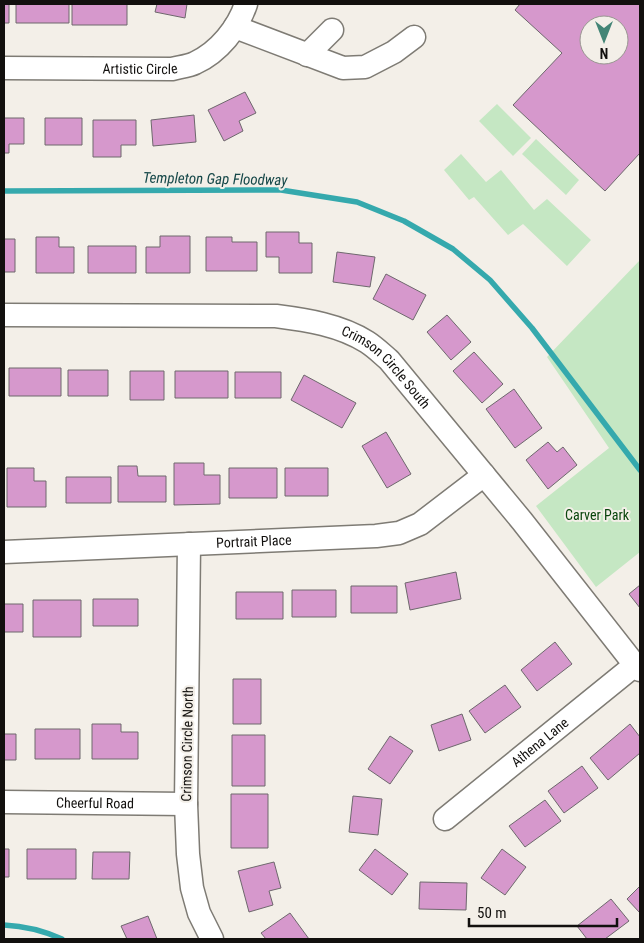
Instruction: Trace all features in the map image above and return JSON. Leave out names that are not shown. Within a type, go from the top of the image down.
[{"type":"street","name":"Artistic Circle","points":[[4,68],[172,69],[195,64],[223,42],[235,27],[246,4]]},
{"type":"street","points":[[235,27],[343,68],[365,67],[394,52],[414,37]]},
{"type":"street","points":[[308,56],[332,30]]},
{"type":"street","name":"Crimson Circle South","points":[[4,315],[276,316],[322,323],[367,342],[389,360],[484,474],[638,667]]},
{"type":"street","name":"Portrait Place","points":[[4,552],[376,536],[399,533],[420,524],[484,474]]},
{"type":"street","name":"Crimson Circle North","points":[[189,544],[186,804],[188,854],[192,888],[199,913],[212,939]]},
{"type":"street","name":"Athena Lane","points":[[445,819],[638,667]]},
{"type":"street","name":"Cheerful Road","points":[[4,802],[186,804]]},
{"type":"green space","points":[[497,104],[531,138],[513,156],[479,121]]},
{"type":"green space","points":[[536,139],[579,180],[566,195],[522,154]]},
{"type":"green space","points":[[461,154],[486,182],[501,170],[534,210],[547,199],[591,240],[567,266],[523,224],[508,235],[474,197],[469,200],[444,170]]},
{"type":"green space","name":"Carver Park","points":[[640,260],[640,552],[596,587],[536,506],[609,448],[547,357]]},
{"type":"building","points":[[4,4],[9,4],[9,23],[4,23]]},
{"type":"building","points":[[16,4],[69,4],[69,23],[16,23]]},
{"type":"building","points":[[72,4],[127,4],[127,25],[72,25]]},
{"type":"building","points":[[157,4],[187,4],[185,18],[155,12]]},
{"type":"building","points":[[520,4],[640,4],[640,153],[605,191],[513,105],[562,53],[515,10]]},
{"type":"building","points":[[245,92],[256,113],[239,121],[243,131],[224,141],[208,110]]},
{"type":"building","points":[[194,115],[196,142],[153,146],[151,120]]},
{"type":"building","points":[[4,118],[24,118],[24,144],[9,144],[9,153],[4,153]]},
{"type":"building","points":[[45,118],[82,118],[82,145],[45,145]]},
{"type":"building","points":[[93,120],[136,120],[136,145],[121,145],[121,157],[93,157]]},
{"type":"building","points":[[266,232],[299,232],[299,243],[312,243],[312,273],[279,273],[279,257],[266,257]]},
{"type":"building","points":[[160,236],[190,236],[190,273],[146,273],[146,247],[160,247]]},
{"type":"building","points":[[36,237],[59,237],[59,247],[74,247],[74,273],[36,273]]},
{"type":"building","points":[[206,237],[232,237],[232,242],[257,242],[257,271],[206,271]]},
{"type":"building","points":[[4,239],[15,239],[15,272],[4,272]]},
{"type":"building","points":[[88,246],[136,246],[136,273],[88,273]]},
{"type":"building","points":[[337,252],[375,257],[370,287],[333,282]]},
{"type":"building","points":[[386,274],[426,295],[413,320],[373,299]]},
{"type":"building","points":[[447,315],[471,342],[451,360],[427,332]]},
{"type":"building","points":[[474,352],[503,384],[482,403],[453,371]]},
{"type":"building","points":[[9,368],[61,368],[61,396],[9,396]]},
{"type":"building","points":[[68,370],[108,370],[108,396],[68,396]]},
{"type":"building","points":[[130,371],[164,371],[164,400],[130,400]]},
{"type":"building","points":[[175,371],[228,371],[228,398],[175,398]]},
{"type":"building","points":[[235,372],[281,372],[281,398],[235,398]]},
{"type":"building","points":[[304,375],[356,403],[342,428],[291,400]]},
{"type":"building","points":[[514,389],[542,428],[515,448],[486,409]]},
{"type":"building","points":[[386,432],[411,474],[387,488],[362,446]]},
{"type":"building","points":[[548,442],[557,452],[563,447],[577,465],[548,489],[526,460]]},
{"type":"building","points":[[174,463],[204,463],[204,475],[220,475],[220,504],[174,505]]},
{"type":"building","points":[[118,466],[137,466],[138,476],[166,476],[166,502],[118,502]]},
{"type":"building","points":[[7,468],[34,468],[34,481],[46,481],[46,507],[7,507]]},
{"type":"building","points":[[229,468],[277,468],[277,498],[229,498]]},
{"type":"building","points":[[285,468],[328,468],[328,496],[285,496]]},
{"type":"building","points":[[66,477],[111,477],[111,503],[66,503]]},
{"type":"building","points":[[456,572],[461,599],[410,610],[405,583]]},
{"type":"building","points":[[640,585],[640,608],[629,594]]},
{"type":"building","points":[[351,586],[397,586],[397,613],[351,613]]},
{"type":"building","points":[[292,590],[336,590],[336,617],[292,617]]},
{"type":"building","points":[[236,592],[283,592],[283,619],[236,619]]},
{"type":"building","points":[[93,599],[138,599],[138,626],[93,626]]},
{"type":"building","points":[[33,600],[81,600],[81,637],[33,637]]},
{"type":"building","points":[[4,604],[23,604],[23,632],[4,632]]},
{"type":"building","points":[[555,642],[572,664],[537,691],[521,670]]},
{"type":"building","points":[[233,679],[261,679],[261,724],[233,724]]},
{"type":"building","points":[[505,685],[521,707],[485,733],[469,711]]},
{"type":"building","points":[[462,714],[471,740],[439,751],[431,725]]},
{"type":"building","points":[[92,724],[121,724],[121,732],[138,732],[138,759],[92,759]]},
{"type":"building","points":[[630,724],[640,737],[640,753],[608,780],[590,758]]},
{"type":"building","points":[[35,729],[80,729],[80,759],[35,759]]},
{"type":"building","points":[[4,734],[16,734],[16,760],[4,760]]},
{"type":"building","points":[[232,735],[265,735],[265,786],[232,786]]},
{"type":"building","points":[[390,736],[413,751],[390,784],[368,769]]},
{"type":"building","points":[[582,766],[598,788],[564,813],[548,791]]},
{"type":"building","points":[[231,794],[268,794],[268,848],[231,848]]},
{"type":"building","points":[[353,796],[382,799],[378,835],[349,832]]},
{"type":"building","points":[[545,800],[561,821],[525,847],[509,826]]},
{"type":"building","points":[[4,849],[9,849],[9,877],[4,877]]},
{"type":"building","points":[[27,849],[76,849],[76,879],[27,879]]},
{"type":"building","points":[[375,849],[408,874],[392,895],[359,870]]},
{"type":"building","points":[[502,849],[526,867],[505,895],[481,878]]},
{"type":"building","points":[[93,852],[130,852],[129,879],[92,879]]},
{"type":"building","points":[[274,862],[281,888],[269,891],[273,905],[249,912],[238,871]]},
{"type":"building","points":[[420,882],[467,883],[466,910],[419,909]]},
{"type":"building","points":[[640,886],[640,913],[627,899]]},
{"type":"building","points":[[611,899],[629,921],[605,939],[587,939],[577,926]]},
{"type":"building","points":[[290,913],[309,939],[266,939],[261,933]]},
{"type":"building","points":[[148,916],[157,939],[127,939],[121,926]]},
{"type":"waterway","name":"Templeton Gap Floodway","points":[[4,191],[281,190],[357,202],[404,221],[453,249],[490,280],[532,328],[640,470]]},
{"type":"waterway","points":[[4,925],[33,929],[62,939]]}]
